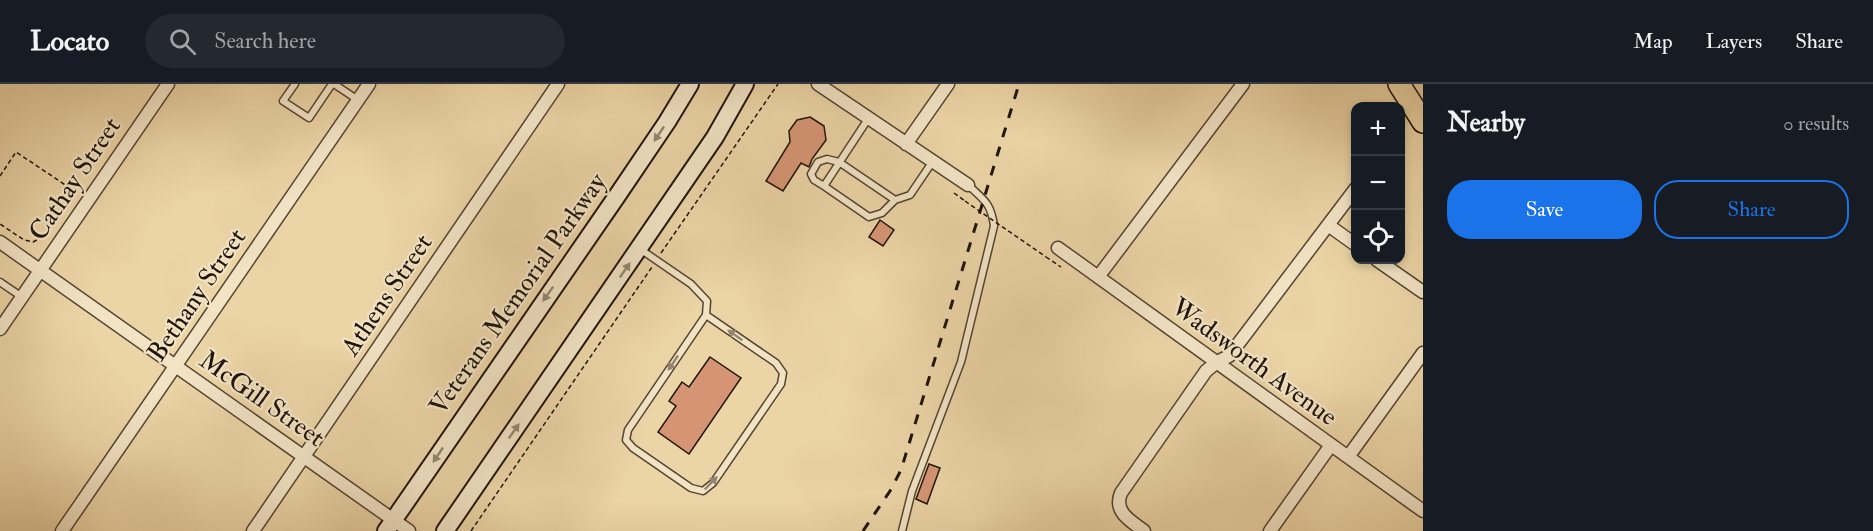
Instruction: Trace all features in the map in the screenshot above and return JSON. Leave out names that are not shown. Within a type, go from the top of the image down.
[{"type":"highway","points":[[1399,84],[1423,122]]},
{"type":"street","name":"Cathay Street","points":[[0,329],[168,84]]},
{"type":"street","name":"Bethany Street","points":[[62,531],[369,84]]},
{"type":"street","name":"Athens Street","points":[[253,531],[558,84]]},
{"type":"street","name":"Veterans Memorial Parkway","points":[[390,525],[636,168],[690,84]]},
{"type":"street","points":[[445,531],[640,249],[715,137],[745,84]]},
{"type":"street","points":[[818,84],[968,185]]},
{"type":"street","points":[[906,144],[948,84]]},
{"type":"street","points":[[1098,277],[1243,84]]},
{"type":"street","points":[[1144,531],[1126,517],[1119,507],[1118,499],[1121,493],[1206,371],[1229,356],[1351,195]]},
{"type":"street","points":[[1328,225],[1351,241]]},
{"type":"street","name":"McGill Street","points":[[0,242],[304,457],[390,525],[409,531]]},
{"type":"street","name":"Wadsworth Avenue","points":[[1058,248],[1423,511]]},
{"type":"street","points":[[1383,264],[1423,292]]},
{"type":"street","points":[[1348,457],[1423,353]]},
{"type":"street","points":[[1270,531],[1331,445]]},
{"type":"lane","points":[[295,84],[283,101],[309,118],[333,84],[358,100]]},
{"type":"lane","points":[[824,186],[869,118]]},
{"type":"lane","points":[[894,200],[839,162],[827,159],[818,162],[812,170],[814,180],[869,217],[882,213],[894,200],[910,195],[934,161]]},
{"type":"lane","points":[[902,531],[912,491],[961,362],[994,226],[992,211],[968,185]]},
{"type":"lane","points":[[640,249],[691,284],[707,301],[706,315],[628,430],[626,440],[633,448],[691,488],[703,491],[713,483],[781,384],[783,373],[776,363],[706,315]]},
{"type":"lane","points":[[0,282],[22,297]]},
{"type":"path","points":[[471,531],[778,84]]},
{"type":"path","points":[[0,176],[16,152],[67,186],[70,194],[68,200],[59,206],[58,216],[42,237],[33,242],[24,240],[0,224]]},
{"type":"path","points":[[954,193],[1061,267]]},
{"type":"building","points":[[810,117],[824,126],[826,140],[809,167],[801,163],[783,191],[766,181],[790,142],[789,131],[797,120]]},
{"type":"building","points":[[880,220],[894,230],[883,246],[869,237]]},
{"type":"building","points":[[710,357],[741,378],[689,454],[658,432],[676,406],[669,401],[682,382],[689,387]]},
{"type":"building","points":[[929,464],[940,468],[927,504],[916,499]]},
{"type":"railway","points":[[863,531],[901,470],[1019,84]]}]
